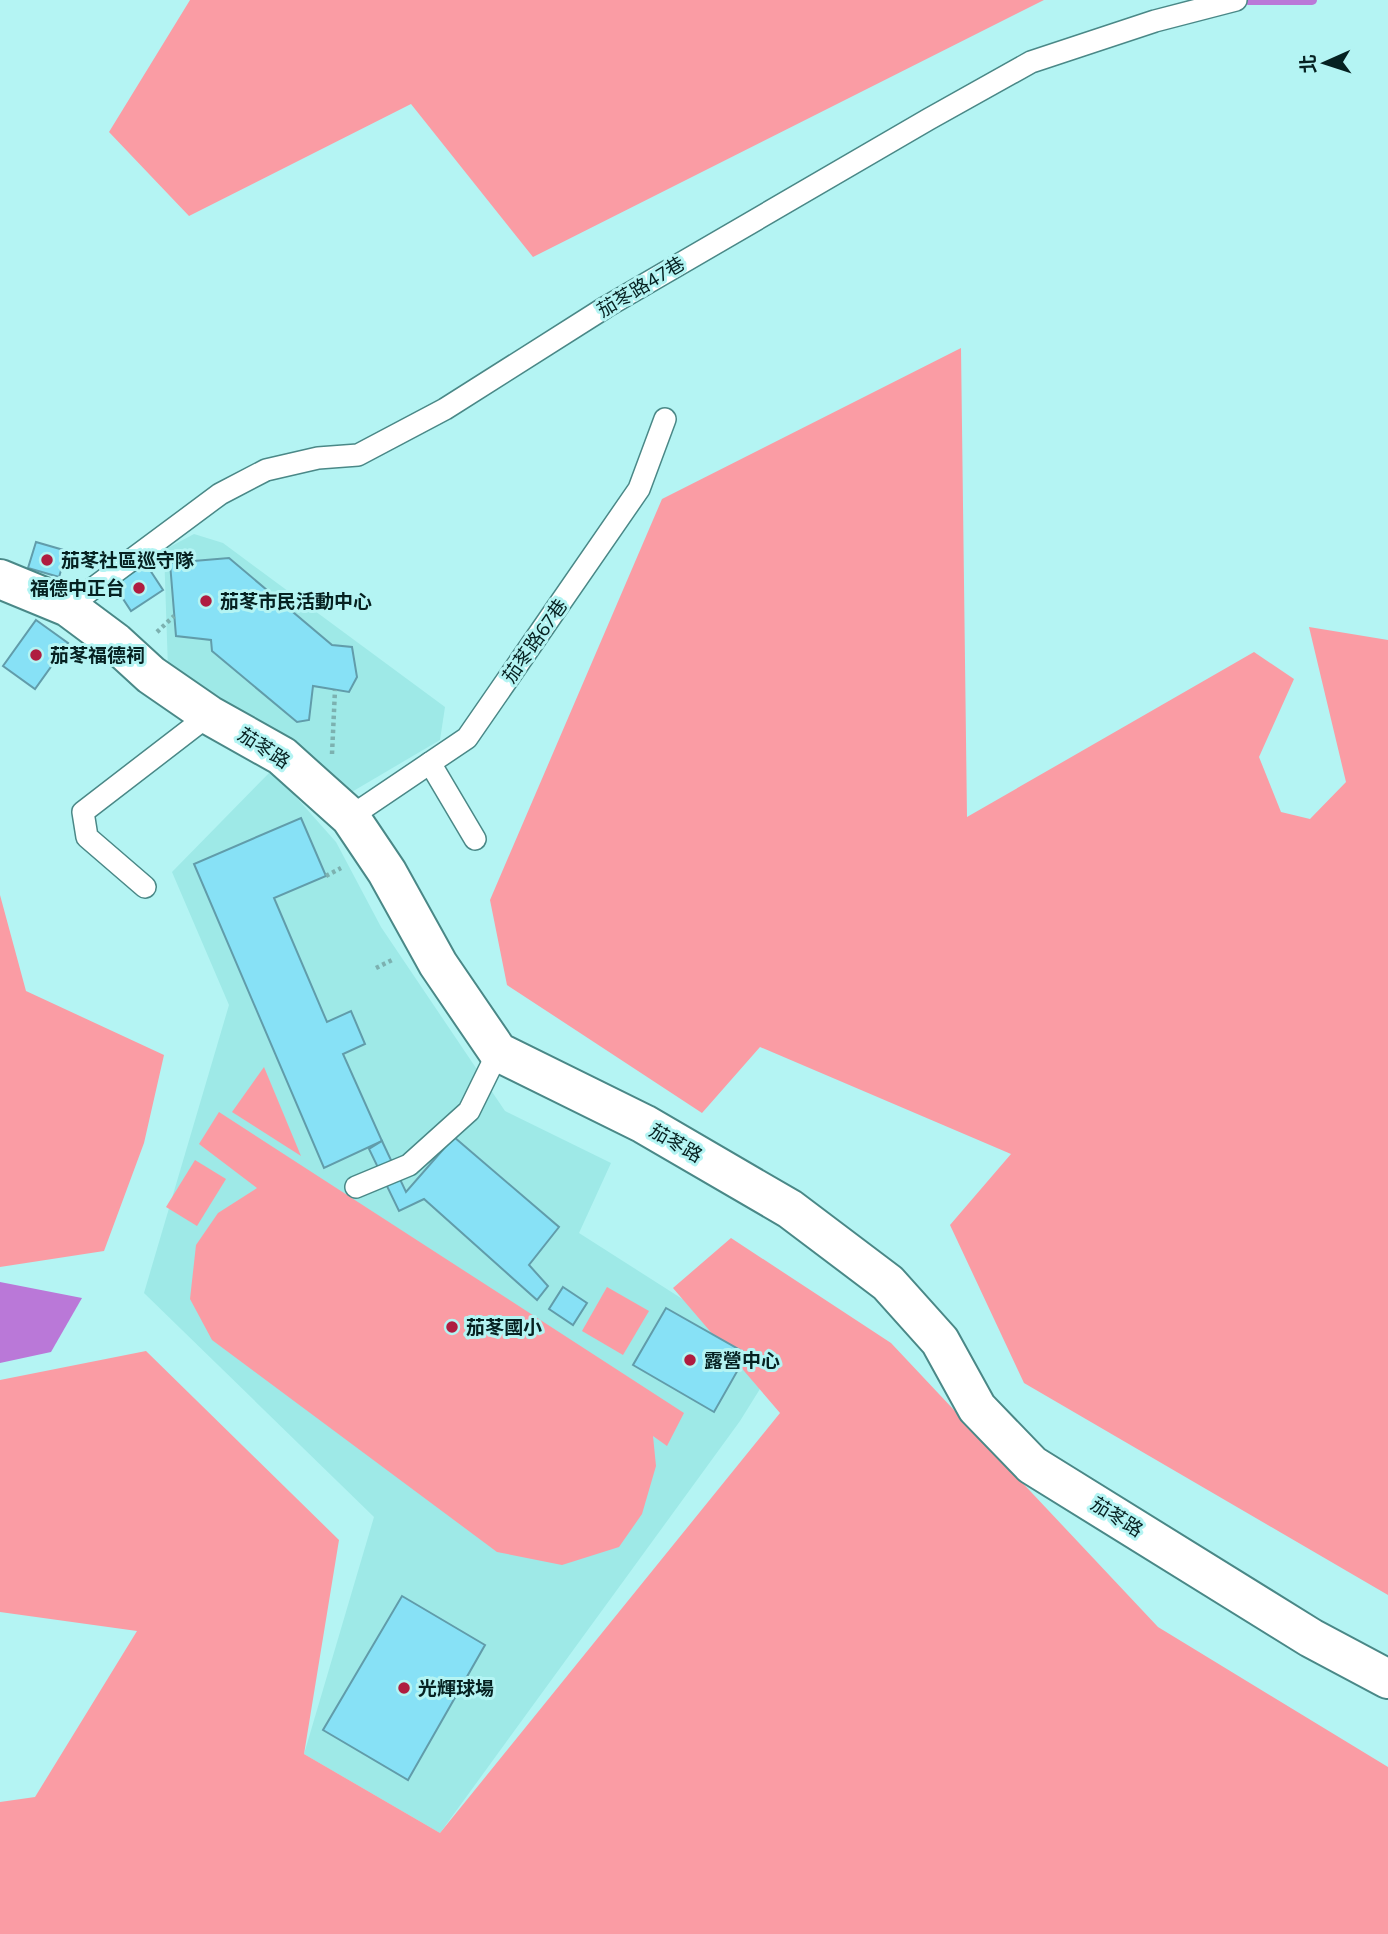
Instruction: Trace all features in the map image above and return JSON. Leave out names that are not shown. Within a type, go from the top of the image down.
[{"type":"street","name":"茄苳路","points":[[0,579],[68,607],[115,642],[151,675],[209,715],[282,756],[351,817],[387,872],[438,964],[498,1052],[644,1124],[790,1209],[888,1283],[940,1342],[977,1408],[1032,1465],[1311,1638],[1388,1679]]},
{"type":"lane","name":"茄苳路47巷","points":[[68,607],[220,494],[267,470],[318,458],[358,455],[434,415],[606,307],[1031,62],[1155,21],[1236,0]]},
{"type":"lane","name":"茄苳路67巷","points":[[351,817],[467,738],[639,489],[665,419]]},
{"type":"lane","points":[[145,887],[87,837],[83,812],[209,715]]},
{"type":"lane","points":[[430,763],[475,839]]},
{"type":"lane","points":[[356,1187],[409,1165],[469,1111],[498,1052]]},
{"type":"path","points":[[151,638],[174,616]]},
{"type":"path","points":[[313,783],[332,754],[335,690]]},
{"type":"shaded area","points":[[190,0],[1044,0],[533,257],[411,104],[189,216],[109,132]]},
{"type":"shaded area","points":[[961,348],[967,817],[1254,652],[1294,679],[1259,757],[1281,812],[1310,819],[1346,782],[1309,627],[1388,640],[1388,1595],[1024,1383],[950,1225],[1011,1154],[760,1047],[702,1113],[507,985],[490,900],[662,499]]},
{"type":"shaded area","points":[[194,534],[223,543],[445,707],[440,740],[350,793],[168,669],[164,550]]},
{"type":"shaded area","name":"茄苳國小","points":[[272,770],[336,842],[381,927],[505,1111],[611,1163],[579,1233],[778,1360],[740,1421],[440,1833],[304,1754],[374,1517],[144,1293],[229,1005],[172,872]]},
{"type":"shaded area","points":[[0,895],[26,991],[164,1055],[144,1143],[104,1251],[0,1267]]},
{"type":"shaded area","points":[[264,1067],[301,1156],[232,1112]]},
{"type":"shaded area","points":[[219,1112],[684,1413],[667,1446],[653,1436],[656,1466],[642,1514],[619,1547],[562,1565],[497,1552],[212,1340],[190,1299],[196,1245],[218,1213],[257,1188],[199,1144]]},
{"type":"shaded area","points":[[195,1160],[226,1179],[197,1226],[166,1207]]},
{"type":"shaded area","points":[[731,1238],[891,1343],[1158,1627],[1388,1767],[1388,1934],[0,1934],[0,1802],[35,1797],[137,1631],[0,1612],[0,1380],[146,1351],[339,1540],[304,1754],[440,1833],[780,1413],[673,1288]]},
{"type":"shaded area","points":[[0,1282],[82,1298],[51,1352],[0,1363]]},
{"type":"shaded area","points":[[607,1287],[649,1311],[623,1355],[582,1331]]},
{"type":"building","name":"茄苳社區巡守隊","points":[[36,542],[67,551],[59,577],[28,568]]},
{"type":"building","points":[[229,558],[332,645],[352,647],[357,677],[349,692],[313,686],[309,720],[297,722],[212,651],[211,640],[176,636],[170,563]]},
{"type":"building","name":"福德中正台","points":[[146,564],[163,590],[131,611],[114,585]]},
{"type":"building","name":"茄苳福德祠","points":[[36,620],[68,643],[35,689],[3,666]]},
{"type":"building","points":[[301,818],[326,876],[274,898],[327,1022],[351,1011],[365,1044],[343,1054],[382,1141],[324,1168],[194,864]]},
{"type":"building","points":[[454,1137],[559,1227],[529,1265],[548,1286],[537,1300],[424,1199],[399,1211],[369,1149],[382,1141],[406,1192]]},
{"type":"building","points":[[563,1287],[587,1303],[573,1325],[549,1309]]},
{"type":"building","name":"露營中心","points":[[666,1308],[747,1354],[714,1412],[633,1365]]},
{"type":"building","name":"光輝球場","points":[[402,1596],[485,1645],[408,1780],[323,1730]]},
{"type":"waterway","points":[[1248,0],[1312,0]]},
{"type":"place","name":"茄苳社區巡守隊","points":[[47,560]]},
{"type":"place","name":"福德中正台","points":[[139,588]]},
{"type":"place","name":"茄苳市民活動中心","points":[[206,601]]},
{"type":"place","name":"茄苳福德祠","points":[[36,655]]},
{"type":"place","name":"茄苳國小","points":[[452,1327]]},
{"type":"place","name":"露營中心","points":[[690,1360]]},
{"type":"place","name":"光輝球場","points":[[404,1688]]}]
